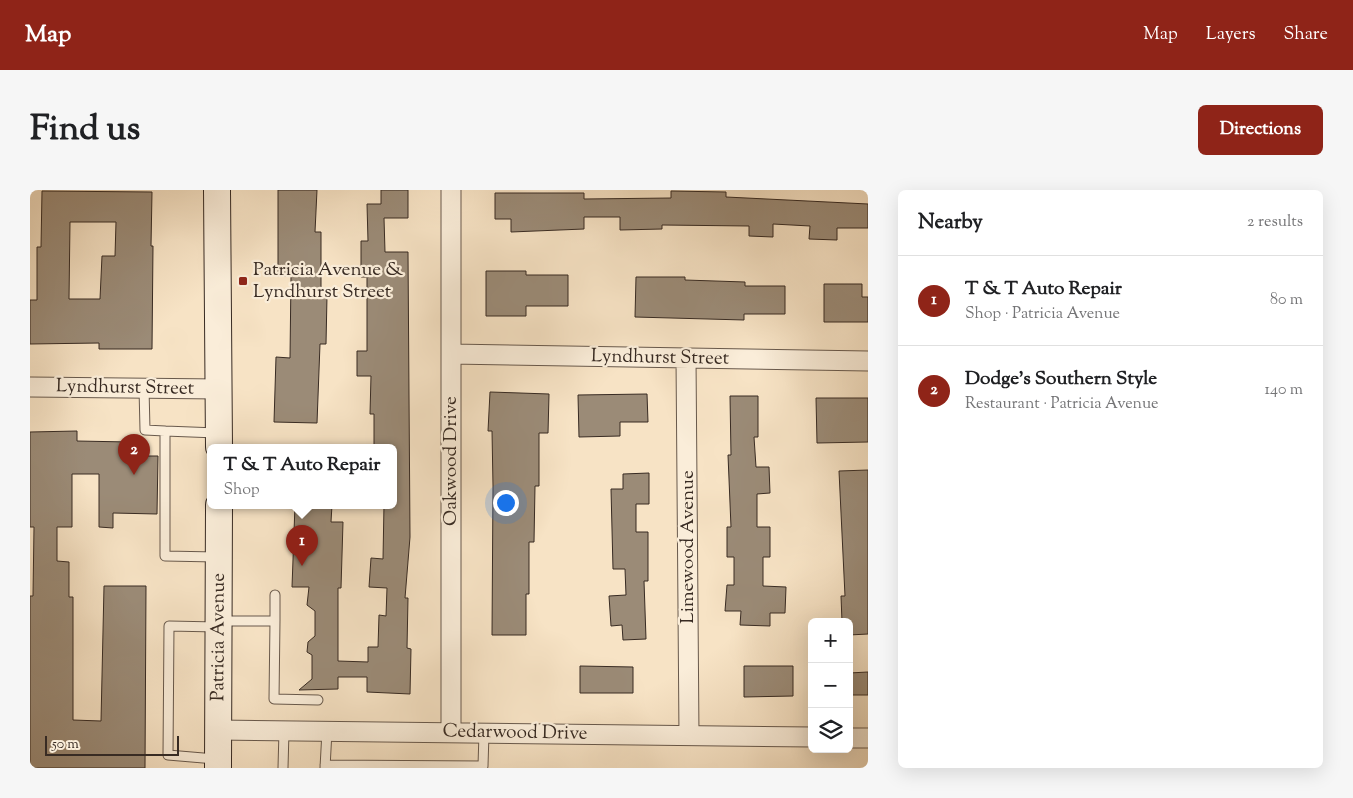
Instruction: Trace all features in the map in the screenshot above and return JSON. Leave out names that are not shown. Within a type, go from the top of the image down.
[{"type":"street","points":[[218,190],[219,440]]},
{"type":"street","name":"Oakwood Drive","points":[[451,190],[451,732]]},
{"type":"street","name":"Lyndhurst Street","points":[[451,354],[868,362]]},
{"type":"street","name":"Limewood Avenue","points":[[686,358],[689,735]]},
{"type":"street","name":"Lyndhurst Street","points":[[30,387],[219,389]]},
{"type":"street","name":"Patricia Avenue","points":[[218,764],[219,509]]},
{"type":"street","name":"Cedarwood Drive","points":[[218,730],[808,737]]},
{"type":"street","points":[[853,738],[868,738]]},
{"type":"lane","points":[[144,388],[145,430],[165,431],[219,440]]},
{"type":"lane","points":[[165,431],[165,556],[218,557]]},
{"type":"lane","points":[[275,595],[274,699],[318,700]]},
{"type":"lane","points":[[218,764],[168,755],[169,626],[275,621]]},
{"type":"lane","points":[[283,768],[284,731]]},
{"type":"lane","points":[[327,731],[325,766],[483,767],[484,733]]},
{"type":"building","points":[[278,190],[317,190],[315,232],[321,232],[321,296],[327,296],[326,344],[320,344],[317,423],[274,422],[276,357],[290,358],[291,276],[278,276]]},
{"type":"building","points":[[381,190],[408,190],[408,218],[384,218],[385,252],[408,252],[410,537],[405,598],[408,598],[407,648],[411,649],[410,694],[367,692],[367,677],[338,677],[338,689],[299,690],[312,679],[312,655],[307,652],[308,642],[315,636],[315,611],[307,605],[309,587],[292,587],[295,509],[332,509],[331,522],[343,522],[341,588],[338,588],[338,661],[368,662],[368,647],[378,647],[379,615],[386,616],[387,588],[369,587],[371,558],[383,559],[384,509],[397,509],[397,444],[374,444],[374,414],[370,414],[371,376],[357,376],[357,351],[367,351],[367,277],[361,277],[361,241],[368,241],[367,204],[381,204]]},
{"type":"building","points":[[42,191],[152,192],[152,349],[99,349],[99,343],[30,344],[30,300],[37,300],[37,247],[41,247]],"holes":[[[70,222],[116,222],[115,256],[102,256],[100,299],[69,299]]]},
{"type":"building","points":[[671,191],[726,192],[726,197],[868,204],[868,228],[837,228],[837,240],[809,239],[810,226],[773,224],[773,237],[749,236],[749,226],[662,225],[662,229],[620,230],[620,217],[584,217],[584,229],[511,232],[511,219],[495,219],[495,193],[584,193],[584,199],[671,198]]},
{"type":"building","points":[[486,271],[526,271],[526,275],[568,275],[568,306],[526,306],[526,316],[486,316]]},
{"type":"building","points":[[636,277],[685,277],[685,280],[745,282],[745,286],[785,286],[785,314],[744,314],[744,320],[635,317]]},
{"type":"building","points":[[824,284],[862,284],[862,297],[868,297],[868,322],[824,322]]},
{"type":"building","points":[[490,392],[549,394],[548,433],[539,433],[539,486],[535,486],[534,542],[529,542],[529,594],[526,594],[526,635],[492,635],[492,431],[488,431]]},
{"type":"building","points":[[647,394],[648,422],[620,422],[620,436],[579,437],[578,395]]},
{"type":"building","points":[[730,396],[758,396],[758,437],[754,437],[756,467],[769,467],[770,493],[757,494],[757,527],[770,527],[770,557],[763,557],[763,586],[786,587],[785,613],[770,613],[770,626],[740,625],[741,611],[725,611],[727,585],[734,585],[734,557],[727,557],[727,527],[731,527],[728,455],[731,455]]},
{"type":"building","points":[[816,398],[868,398],[868,442],[817,443]]},
{"type":"building","points":[[77,431],[77,441],[129,442],[129,456],[158,456],[157,514],[113,513],[113,528],[99,527],[99,474],[72,474],[72,527],[57,527],[57,561],[69,562],[69,597],[73,597],[73,720],[101,721],[104,586],[146,586],[145,768],[30,768],[30,596],[33,596],[34,527],[30,527],[30,432]]},
{"type":"building","points":[[868,470],[868,634],[853,635],[853,618],[842,618],[841,596],[845,596],[839,471]]},
{"type":"building","points":[[649,473],[649,504],[636,504],[636,532],[648,532],[648,581],[644,581],[646,639],[623,640],[622,625],[611,626],[609,596],[626,595],[625,569],[613,569],[611,489],[623,489],[623,474]]},
{"type":"building","points":[[580,666],[633,667],[633,693],[580,693]]},
{"type":"building","points":[[744,666],[793,666],[793,696],[744,697]]},
{"type":"building","points":[[868,672],[868,695],[853,695],[853,673]]},
{"type":"place","name":"Patricia Avenue & Lyndhurst Street","points":[[243,281]]},
{"type":"place","name":"Dodge's Southern Style","points":[[134,475]]},
{"type":"place","name":"T & T Auto Repair","points":[[302,566]]}]
